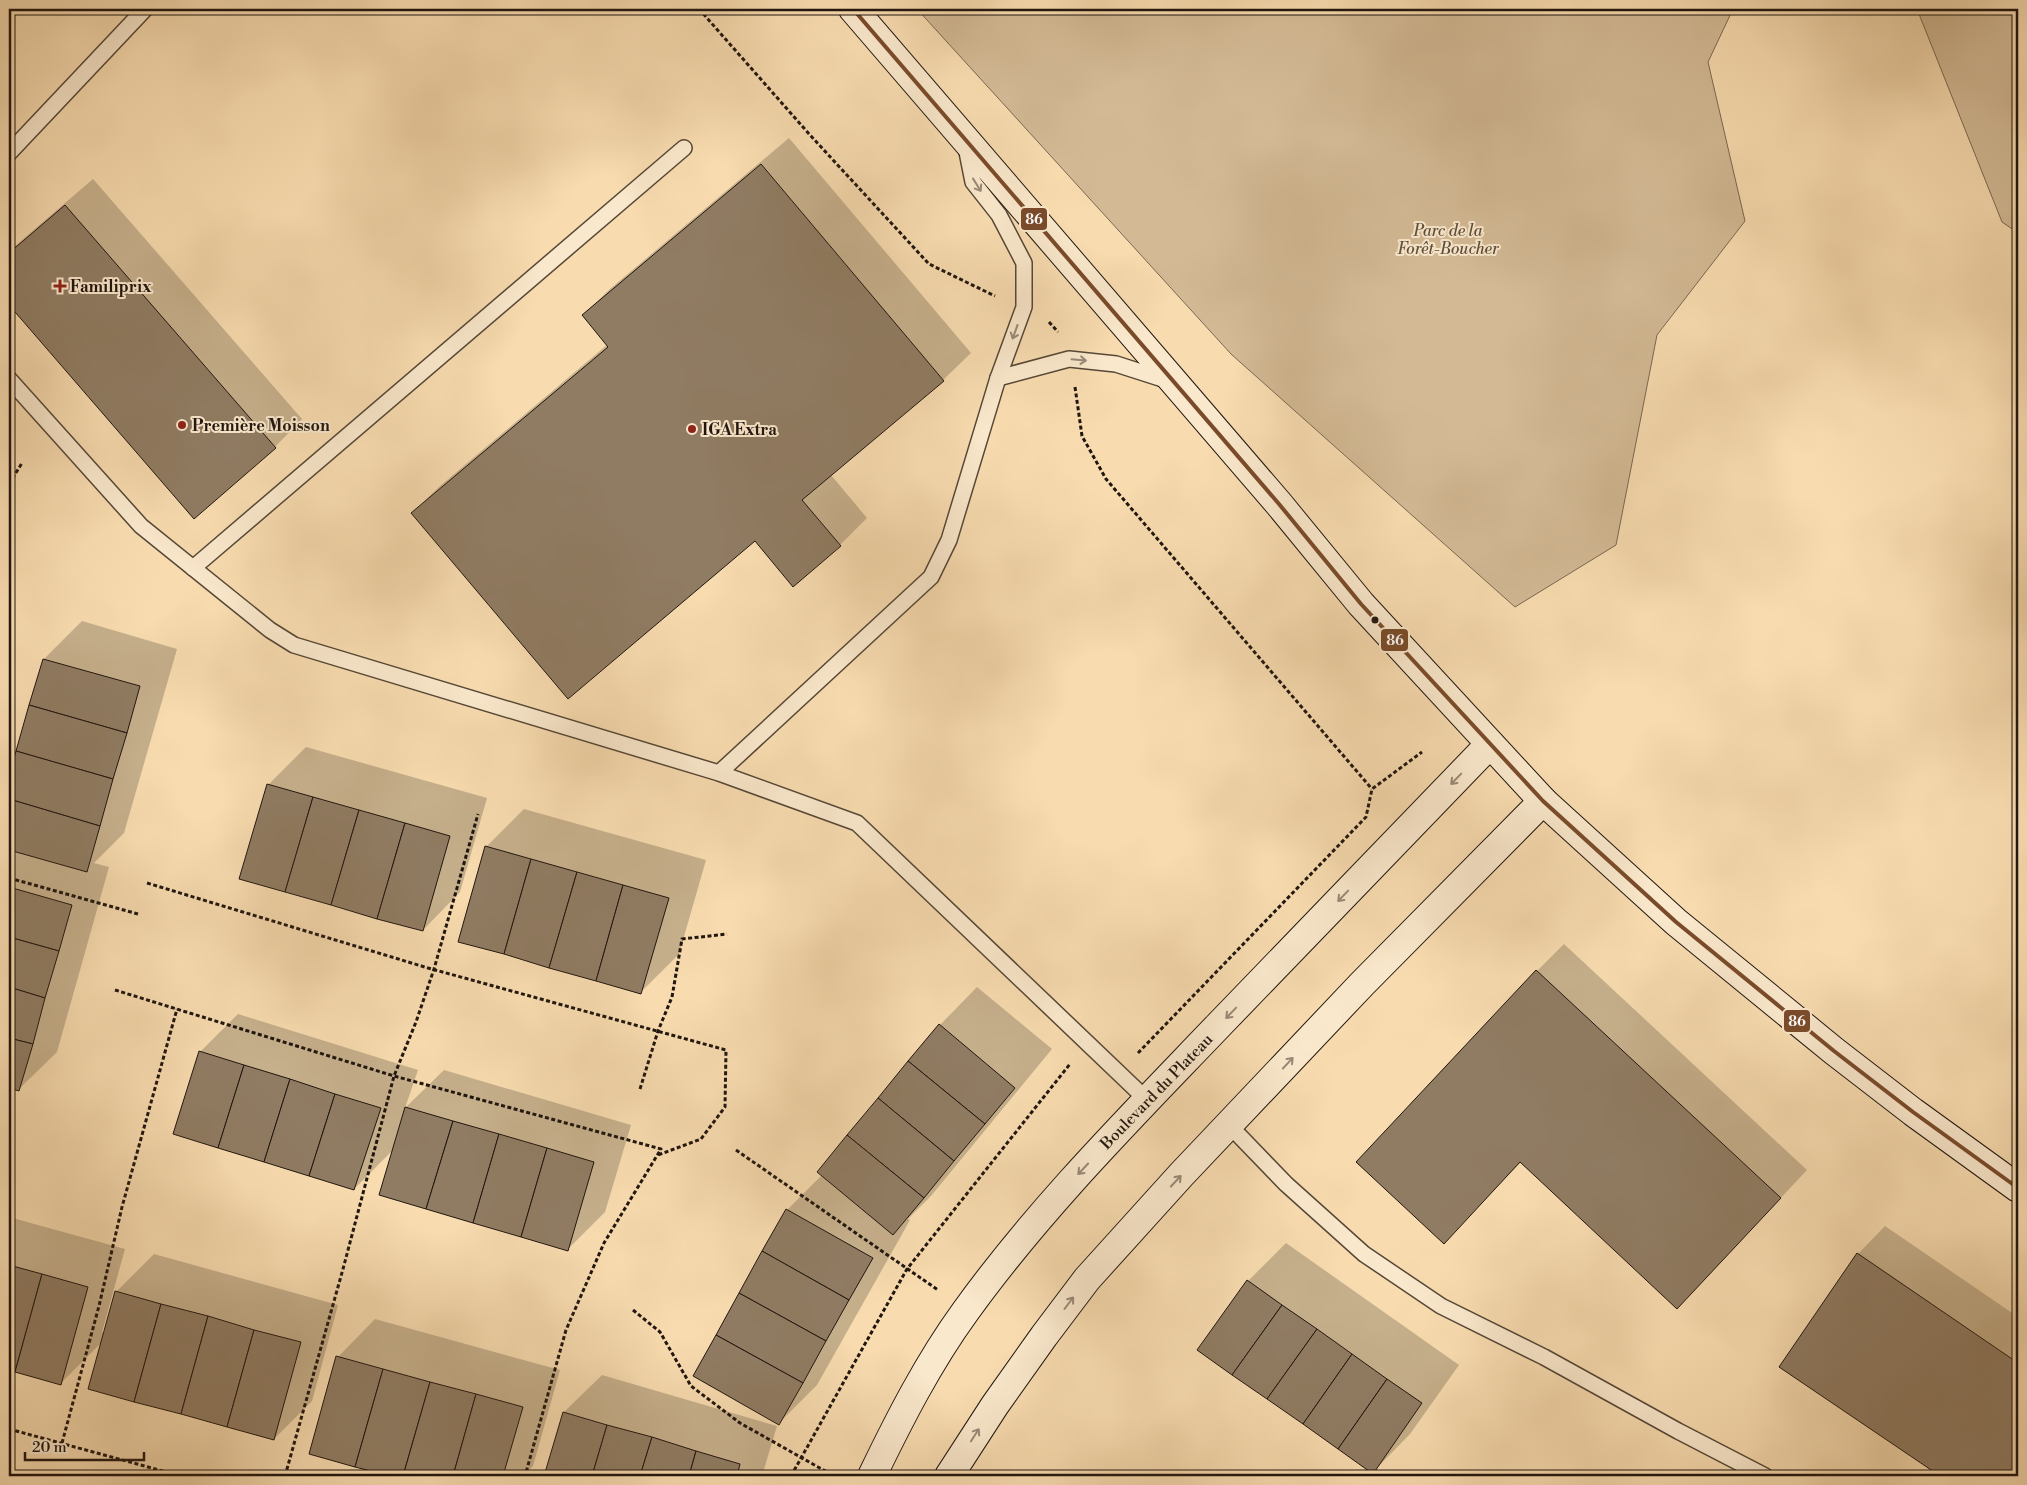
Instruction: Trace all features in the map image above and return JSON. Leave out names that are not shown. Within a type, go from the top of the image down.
[{"type":"main road","points":[[853,9],[1279,504],[1361,604],[1542,801],[1676,922],[1834,1051],[1913,1112],[2018,1188]]},
{"type":"main road","name":"Boulevard du Plateau","points":[[872,1476],[924,1375],[964,1313],[1014,1248],[1070,1182],[1490,744]]},
{"type":"main road","points":[[949,1476],[1022,1366],[1087,1279],[1174,1182],[1362,984],[1542,801]]},
{"type":"lane","points":[[9,153],[145,9]]},
{"type":"lane","points":[[719,773],[931,577],[949,540],[998,378],[1024,307],[1024,263],[999,215],[973,182],[964,139]]},
{"type":"lane","points":[[193,568],[684,148]]},
{"type":"lane","points":[[998,378],[1069,360],[1116,364],[1175,383]]},
{"type":"lane","points":[[9,379],[141,526],[270,630],[294,645],[719,773],[858,823],[1148,1100]]},
{"type":"lane","points":[[1229,1125],[1286,1184],[1364,1254],[1441,1306],[1544,1357],[1678,1432],[1765,1476]]},
{"type":"path","points":[[9,484],[22,463]]},
{"type":"path","points":[[285,1476],[344,1269],[394,1076],[416,1022],[434,970],[478,814]]},
{"type":"path","points":[[9,878],[138,914]]},
{"type":"path","points":[[148,883],[434,970],[726,1050],[725,1107],[701,1139],[658,1156]]},
{"type":"path","points":[[640,1089],[658,1031],[672,997],[682,939],[727,934]]},
{"type":"path","points":[[115,990],[394,1076],[661,1149],[604,1243],[566,1330],[525,1476]]},
{"type":"path","points":[[62,1443],[99,1306],[122,1207],[177,1009]]},
{"type":"path","points":[[791,1476],[907,1269],[1087,1043]]},
{"type":"path","points":[[736,1150],[943,1293]]},
{"type":"path","points":[[633,1310],[660,1332],[691,1386],[740,1423],[834,1476]]},
{"type":"path","points":[[9,1428],[181,1476]]},
{"type":"green space","name":"Parc de la Forêt-Boucher","points":[[917,9],[1733,9],[1708,62],[1745,221],[1657,335],[1616,545],[1515,607],[1231,354]]},
{"type":"green space","points":[[1917,9],[2018,9],[2018,233],[2002,222]]},
{"type":"building","points":[[761,164],[944,381],[802,500],[841,546],[793,587],[755,541],[568,699],[411,513],[608,347],[582,315]]},
{"type":"building","points":[[65,205],[276,448],[194,519],[9,305],[9,253]]},
{"type":"building","points":[[43,659],[140,686],[127,733],[29,705]]},
{"type":"building","points":[[29,705],[127,733],[113,779],[16,751]]},
{"type":"building","points":[[16,751],[113,779],[100,826],[9,799],[9,777]]},
{"type":"building","points":[[267,784],[313,797],[285,892],[239,879]]},
{"type":"building","points":[[313,797],[359,810],[331,905],[285,892]]},
{"type":"building","points":[[9,799],[100,826],[87,872],[9,850]]},
{"type":"building","points":[[359,810],[405,823],[377,919],[331,905]]},
{"type":"building","points":[[405,823],[450,836],[423,931],[377,919]]},
{"type":"building","points":[[485,846],[531,859],[504,954],[458,942]]},
{"type":"building","points":[[531,859],[577,872],[549,968],[504,954]]},
{"type":"building","points":[[577,872],[623,885],[596,981],[549,968]]},
{"type":"building","points":[[623,885],[669,898],[641,994],[596,981]]},
{"type":"building","points":[[9,887],[72,905],[59,951],[9,937]]},
{"type":"building","points":[[9,937],[59,951],[45,998],[9,987]]},
{"type":"building","points":[[1536,970],[1781,1198],[1677,1309],[1520,1162],[1444,1244],[1356,1162]]},
{"type":"building","points":[[9,987],[45,998],[33,1044],[9,1038]]},
{"type":"building","points":[[939,1024],[1015,1088],[985,1124],[908,1061]]},
{"type":"building","points":[[9,1038],[33,1044],[19,1091],[9,1088]]},
{"type":"building","points":[[199,1051],[244,1065],[218,1148],[173,1134]]},
{"type":"building","points":[[908,1061],[985,1124],[954,1161],[878,1098]]},
{"type":"building","points":[[244,1065],[290,1079],[264,1162],[218,1148]]},
{"type":"building","points":[[290,1079],[335,1094],[309,1176],[264,1162]]},
{"type":"building","points":[[335,1094],[381,1108],[354,1190],[309,1176]]},
{"type":"building","points":[[878,1098],[954,1161],[924,1198],[847,1135]]},
{"type":"building","points":[[405,1107],[453,1121],[426,1209],[379,1195]]},
{"type":"building","points":[[453,1121],[499,1134],[473,1223],[426,1209]]},
{"type":"building","points":[[499,1134],[547,1148],[521,1237],[473,1223]]},
{"type":"building","points":[[847,1135],[924,1198],[893,1235],[817,1172]]},
{"type":"building","points":[[547,1148],[594,1162],[568,1251],[521,1237]]},
{"type":"building","points":[[786,1209],[873,1258],[849,1300],[762,1251]]},
{"type":"building","points":[[762,1251],[849,1300],[826,1341],[739,1293]]},
{"type":"building","points":[[1857,1253],[2018,1363],[2018,1476],[1940,1476],[1779,1367]]},
{"type":"building","points":[[9,1265],[42,1274],[15,1372],[9,1370]]},
{"type":"building","points":[[42,1274],[88,1287],[61,1385],[15,1372]]},
{"type":"building","points":[[1247,1280],[1282,1305],[1232,1375],[1197,1350]]},
{"type":"building","points":[[115,1291],[161,1304],[134,1402],[88,1389]]},
{"type":"building","points":[[739,1293],[826,1341],[803,1383],[716,1335]]},
{"type":"building","points":[[161,1304],[208,1316],[181,1414],[134,1402]]},
{"type":"building","points":[[1282,1305],[1317,1329],[1267,1399],[1232,1375]]},
{"type":"building","points":[[208,1316],[254,1330],[227,1427],[181,1414]]},
{"type":"building","points":[[1317,1329],[1352,1354],[1303,1424],[1267,1399]]},
{"type":"building","points":[[254,1330],[301,1342],[274,1440],[227,1427]]},
{"type":"building","points":[[716,1335],[803,1383],[779,1425],[693,1376]]},
{"type":"building","points":[[1352,1354],[1387,1379],[1338,1449],[1303,1424]]},
{"type":"building","points":[[336,1356],[383,1369],[355,1467],[309,1454]]},
{"type":"building","points":[[383,1369],[430,1382],[403,1476],[391,1476],[355,1467]]},
{"type":"building","points":[[1387,1379],[1422,1403],[1373,1474],[1338,1449]]},
{"type":"building","points":[[430,1382],[476,1394],[453,1476],[403,1476]]},
{"type":"building","points":[[476,1394],[523,1407],[503,1476],[453,1476]]},
{"type":"building","points":[[563,1412],[607,1425],[592,1476],[544,1476]]},
{"type":"building","points":[[607,1425],[652,1437],[640,1476],[592,1476]]},
{"type":"building","points":[[652,1437],[696,1451],[689,1476],[640,1476]]},
{"type":"building","points":[[696,1451],[740,1464],[737,1476],[689,1476]]},
{"type":"transit line","name":"86","points":[[853,9],[1279,504],[1361,604],[1543,801],[1676,922],[1834,1051],[1913,1112],[2018,1188]]},
{"type":"place","name":"Familiprix","points":[[60,286]]},
{"type":"place","name":"Première Moisson","points":[[182,425]]},
{"type":"place","name":"IGA Extra","points":[[692,429]]}]
